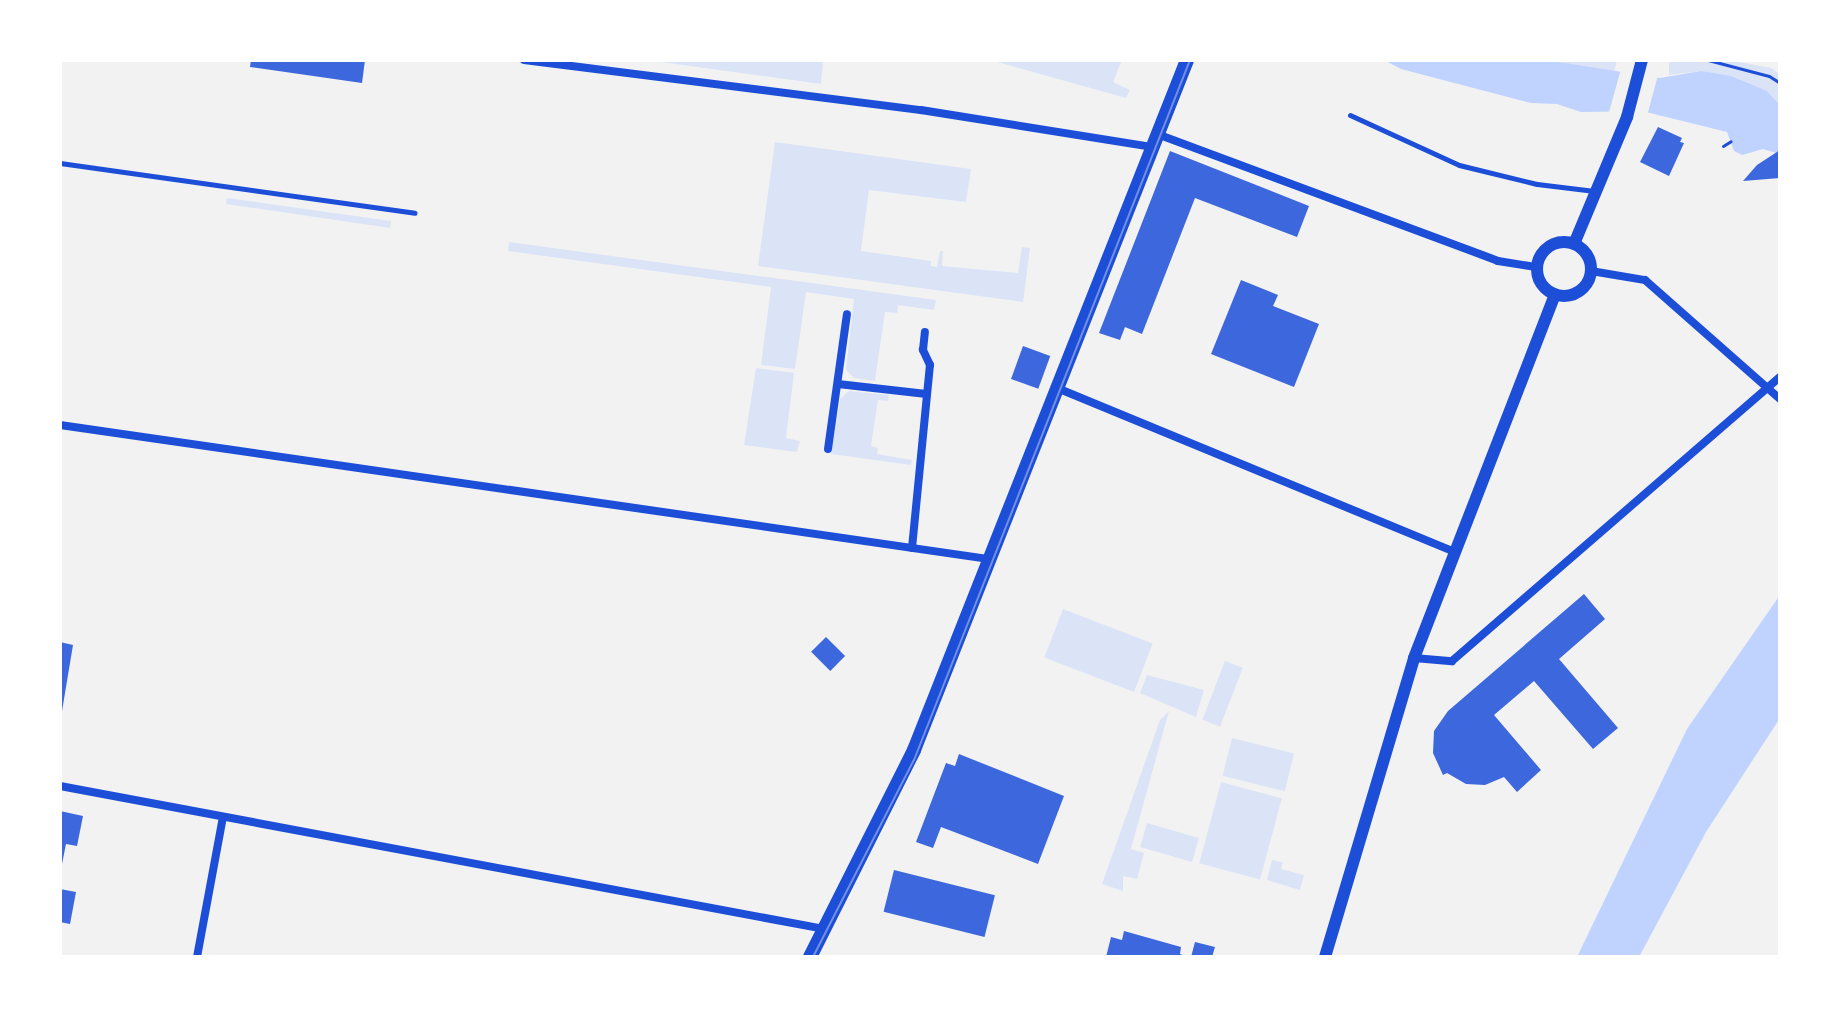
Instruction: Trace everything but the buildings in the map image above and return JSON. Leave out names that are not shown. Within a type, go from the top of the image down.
[{"type":"main road","points":[[810,957],[914,750],[1187,60]]},
{"type":"street","points":[[524,60],[1155,141],[1498,261],[1537,267]]},
{"type":"street","points":[[1574,244],[1627,117],[1641,65]]},
{"type":"street","points":[[1574,244],[1587,254],[1591,271],[1580,291],[1563,296],[1555,294],[1541,284],[1537,267],[1550,246],[1574,244]]},
{"type":"street","points":[[1591,271],[1645,280],[1780,399]]},
{"type":"street","points":[[1325,957],[1414,658],[1555,294]]},
{"type":"street","points":[[828,449],[847,314]]},
{"type":"street","points":[[912,548],[930,365],[923,350],[925,332]]},
{"type":"street","points":[[1414,658],[1452,661],[1780,377]]},
{"type":"street","points":[[838,384],[926,394]]},
{"type":"street","points":[[1057,388],[1454,552]]},
{"type":"street","points":[[60,425],[989,559]]},
{"type":"street","points":[[60,786],[824,929]]},
{"type":"street","points":[[197,957],[223,817]]},
{"type":"lane","points":[[1350,115],[1459,165],[1537,184],[1595,191]]},
{"type":"lane","points":[[60,163],[414,213]]},
{"type":"path","points":[[1708,60],[1769,76],[1780,83]]},
{"type":"path","points":[[1723,146],[1731,141]]},
{"type":"shaded area","points":[[647,60],[823,60],[821,84]]},
{"type":"shaded area","points":[[990,60],[1122,60],[1113,82],[1130,90],[1126,98]]},
{"type":"shaded area","points":[[1546,60],[1617,60],[1614,73]]},
{"type":"shaded area","points":[[1669,60],[1729,60],[1771,68],[1780,74],[1780,105],[1767,91],[1701,71],[1669,75]]},
{"type":"shaded area","points":[[775,142],[971,169],[966,202],[869,190],[861,251],[931,261],[931,266],[937,267],[940,251],[943,251],[942,266],[1018,273],[1022,247],[1030,248],[1023,302],[758,266]]},
{"type":"shaded area","points":[[227,198],[391,221],[390,228],[226,204]]},
{"type":"shaded area","points":[[509,242],[936,300],[934,310],[898,305],[897,313],[885,312],[875,381],[854,378],[846,370],[854,299],[806,292],[795,369],[761,365],[771,287],[508,251]]},
{"type":"shaded area","points":[[756,368],[794,373],[786,438],[800,441],[797,452],[744,445]]},
{"type":"shaded area","points":[[849,391],[889,395],[888,401],[878,400],[871,446],[878,448],[877,454],[912,460],[911,465],[831,454],[840,399]]},
{"type":"shaded area","points":[[1063,609],[1153,643],[1134,692],[1044,658]]},
{"type":"shaded area","points":[[1225,661],[1243,668],[1220,727],[1202,720]]},
{"type":"shaded area","points":[[1147,675],[1204,690],[1196,717],[1140,693]]},
{"type":"shaded area","points":[[1169,711],[1131,849],[1144,853],[1137,879],[1123,876],[1123,891],[1102,884],[1160,720]]},
{"type":"shaded area","points":[[1232,738],[1294,753],[1285,791],[1223,776]]},
{"type":"shaded area","points":[[1221,782],[1282,798],[1260,879],[1199,863]]},
{"type":"shaded area","points":[[1147,823],[1199,838],[1192,862],[1140,847]]},
{"type":"shaded area","points":[[1272,860],[1283,862],[1281,869],[1304,875],[1300,890],[1267,880]]},
{"type":"water","points":[[1384,60],[1546,60],[1660,78],[1701,71],[1731,76],[1767,91],[1780,105],[1780,154],[1763,149],[1742,155],[1734,151],[1727,132],[1642,111],[1581,112],[1557,104],[1531,103],[1401,69]]},
{"type":"water","points":[[1780,595],[1780,718],[1706,832],[1639,957],[1577,957],[1687,729]]},
{"type":"pier","points":[[1621,69],[1658,75],[1647,116],[1609,112]]},
{"type":"tram line","points":[[813,957],[914,760],[1190,60]]}]
